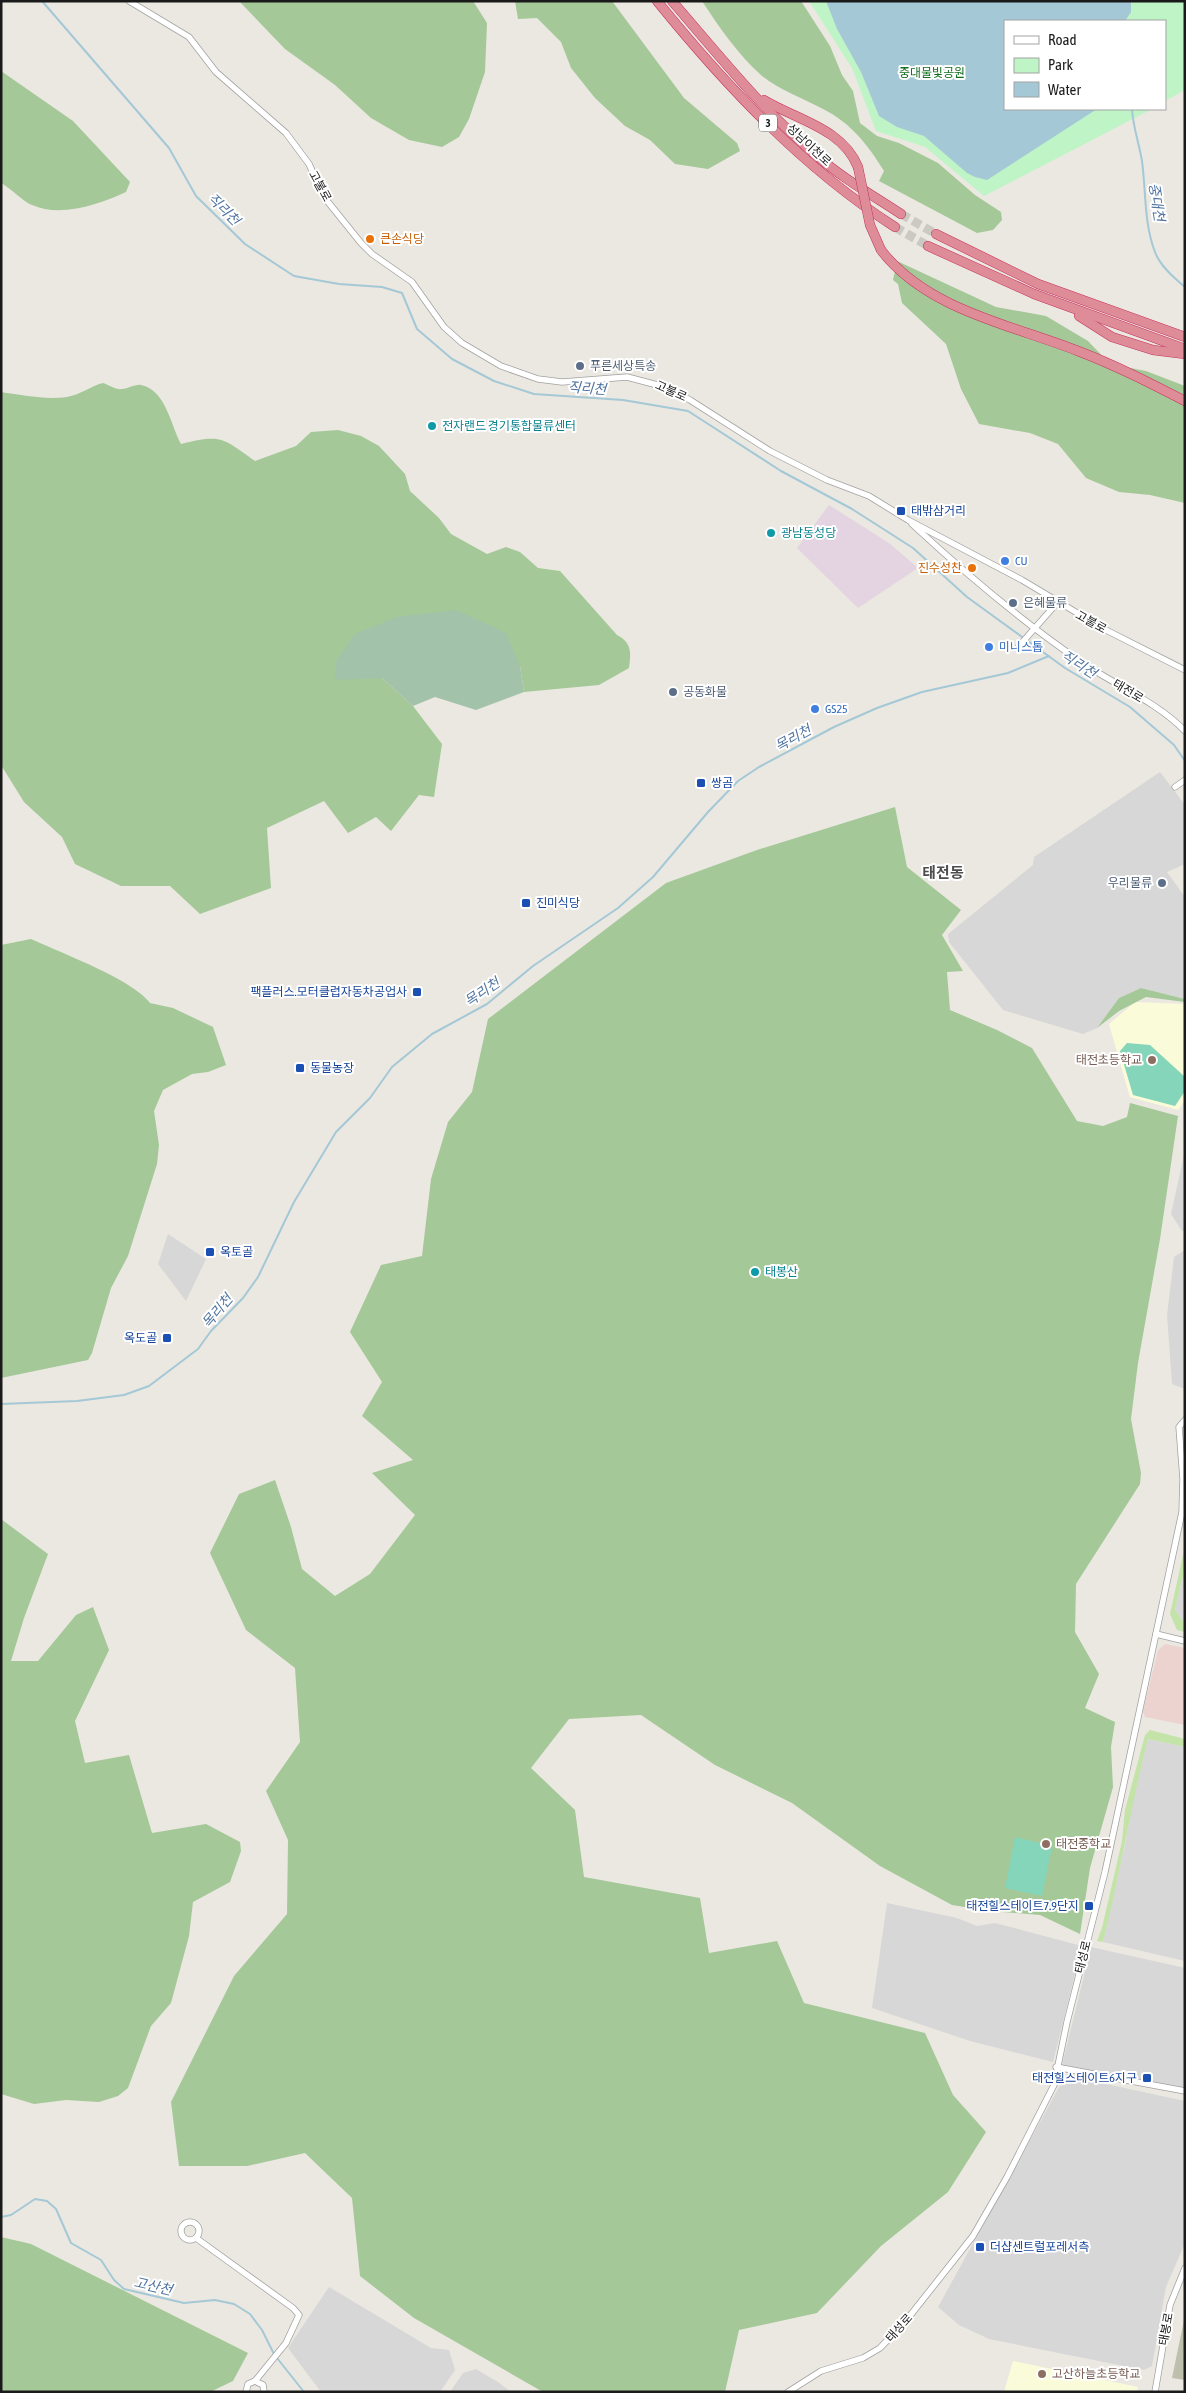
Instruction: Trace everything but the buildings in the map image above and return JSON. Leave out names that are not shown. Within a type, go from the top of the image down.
[{"type":"highway","name":"성남이천로","points":[[657,1],[729,86],[816,170],[871,212],[896,227]]},
{"type":"highway","name":"성남이천로","points":[[672,1],[754,94],[815,155],[851,182],[901,214]]},
{"type":"highway","points":[[754,94],[783,111],[830,134],[849,150],[858,168],[870,224],[881,250],[909,277],[948,302],[980,316],[1079,351],[1131,373],[1185,401]]},
{"type":"highway","points":[[936,234],[1038,284],[1185,337]]},
{"type":"highway","points":[[928,246],[1092,322],[1112,337],[1153,350],[1185,354]]},
{"type":"highway","points":[[1034,294],[1185,349]]},
{"type":"street","name":"고불로","points":[[129,1],[189,37],[216,72],[286,132],[308,164],[324,197],[360,243],[372,254],[412,282],[444,327],[462,343],[507,369],[538,379],[562,382],[627,377],[665,387],[690,400],[770,452],[827,480],[869,496],[908,520],[985,560],[1142,650],[1185,670]]},
{"type":"street","name":"태전로","points":[[908,520],[968,576],[1032,631],[1159,710],[1185,731]]},
{"type":"street","points":[[1019,646],[1058,603]]},
{"type":"street","points":[[1175,787],[1183,781]]},
{"type":"street","name":"태성로","points":[[788,2392],[821,2371],[863,2358],[880,2348],[905,2322],[972,2236],[1007,2178],[1054,2085],[1056,2067],[1105,1872],[1136,1717],[1156,1634],[1182,1506],[1183,1479],[1179,1427],[1185,1420]]},
{"type":"street","points":[[1156,1634],[1185,1641]]},
{"type":"street","points":[[1056,2067],[1185,2091]]},
{"type":"street","points":[[196,2238],[294,2308],[300,2315],[281,2349],[270,2360],[255,2381],[248,2384],[246,2392]]},
{"type":"street","name":"태봉로","points":[[1155,2392],[1170,2305],[1185,2268]]},
{"type":"street","points":[[255,2381],[263,2385],[264,2392]]},
{"type":"shaded area","points":[[239,1],[473,1],[487,23],[485,72],[469,119],[459,137],[442,147],[409,140],[371,118],[335,85],[285,49]]},
{"type":"shaded area","points":[[515,1],[612,1],[684,98],[737,143],[740,151],[708,169],[675,164],[650,140],[625,126],[595,98],[571,68],[561,42],[537,18],[518,19]]},
{"type":"shaded area","points":[[702,1],[801,1],[830,46],[842,75],[853,91],[860,123],[877,136],[899,143],[938,163],[975,195],[1001,212],[1002,220],[993,230],[977,233],[879,181],[884,171],[872,152],[858,136],[833,115],[784,90],[762,76],[737,50]]},
{"type":"shaded area","points":[[1,71],[73,121],[130,182],[126,192],[92,205],[68,210],[55,210],[43,209],[28,203],[1,183]]},
{"type":"shaded area","points":[[897,261],[996,307],[1046,316],[1088,341],[1110,364],[1146,371],[1185,386],[1185,503],[1150,495],[1119,492],[1086,478],[1058,444],[1030,433],[979,424],[961,389],[946,344],[902,303],[898,284],[893,280]]},
{"type":"shaded area","points":[[103,383],[120,389],[139,385],[149,388],[162,401],[181,444],[205,439],[221,440],[255,461],[296,446],[311,432],[338,430],[361,436],[379,446],[405,474],[410,491],[439,518],[451,534],[487,554],[506,547],[520,552],[538,568],[560,571],[628,645],[630,653],[629,668],[599,685],[524,692],[520,666],[382,678],[413,706],[442,744],[434,797],[419,795],[391,831],[376,817],[348,833],[324,801],[267,828],[271,888],[200,914],[170,886],[121,886],[75,864],[62,837],[24,802],[1,765],[1,392],[55,398],[75,395]]},
{"type":"shaded area","points":[[829,505],[889,543],[918,568],[858,608],[797,548]]},
{"type":"shaded area","points":[[456,610],[506,633],[520,666],[524,692],[476,710],[435,697],[413,706],[382,678],[335,680],[336,661],[355,634],[397,617]]},
{"type":"shaded area","points":[[1160,772],[1185,805],[1185,864],[1167,872],[1185,897],[1185,999],[1141,988],[1119,998],[1097,1028],[1083,1034],[1003,1010],[949,942],[948,934],[1033,865],[1034,857]]},
{"type":"shaded area","points":[[895,807],[907,867],[961,910],[942,935],[963,971],[947,972],[950,1010],[997,1030],[1032,1048],[1077,1121],[1103,1126],[1127,1117],[1130,1103],[1178,1116],[1160,1239],[1138,1363],[1131,1419],[1141,1473],[1140,1484],[1076,1584],[1075,1632],[1099,1674],[1085,1708],[1115,1722],[1111,1747],[1113,1787],[1090,1868],[1080,1934],[1040,1915],[990,1911],[952,1905],[880,1866],[792,1803],[715,1765],[641,1715],[569,1719],[531,1768],[575,1810],[584,1877],[700,1898],[709,1953],[777,1941],[804,2003],[925,2033],[953,2095],[986,2132],[948,2192],[881,2246],[817,2313],[739,2330],[725,2392],[543,2392],[414,2318],[360,2276],[352,2198],[305,2153],[247,2166],[179,2166],[171,2102],[234,1976],[287,1914],[288,1840],[266,1791],[300,1742],[295,1668],[246,1630],[210,1553],[239,1494],[275,1480],[291,1527],[302,1569],[335,1596],[370,1574],[415,1515],[372,1473],[413,1460],[362,1416],[382,1382],[350,1332],[381,1265],[422,1256],[431,1179],[448,1122],[472,1092],[488,1019],[666,883],[757,850]]},
{"type":"shaded area","points":[[31,939],[113,976],[129,985],[150,1003],[173,1008],[213,1027],[226,1065],[208,1072],[192,1074],[163,1090],[154,1111],[159,1145],[157,1164],[128,1256],[111,1288],[92,1353],[88,1360],[1,1378],[1,945]]},
{"type":"shaded area","points":[[1141,988],[1185,999],[1185,1002],[1146,997],[1119,1011],[1097,1028],[1119,998]]},
{"type":"shaded area","name":"태전초등학교","points":[[1135,1002],[1185,1004],[1185,1100],[1178,1110],[1130,1097],[1109,1024]]},
{"type":"shaded area","points":[[1185,1150],[1185,1231],[1182,1231],[1171,1214]]},
{"type":"shaded area","points":[[168,1234],[206,1259],[186,1301],[158,1264]]},
{"type":"shaded area","points":[[1185,1250],[1185,1389],[1172,1384],[1167,1315],[1174,1257]]},
{"type":"shaded area","points":[[1,1519],[48,1554],[24,1618],[11,1661],[38,1661],[76,1615],[93,1607],[109,1650],[75,1721],[85,1763],[129,1755],[152,1833],[206,1824],[240,1842],[241,1851],[230,1882],[193,1902],[189,1936],[171,2003],[151,2026],[128,2088],[118,2096],[99,2102],[66,2100],[34,2104],[1,2094]]},
{"type":"shaded area","points":[[1185,1568],[1185,1624],[1175,1610]]},
{"type":"shaded area","points":[[1165,1644],[1185,1648],[1185,1725],[1145,1717],[1143,1711],[1158,1650]]},
{"type":"shaded area","points":[[1148,1739],[1185,1747],[1185,1961],[1103,1942],[1126,1840],[1130,1813]]},
{"type":"shaded area","points":[[887,1903],[957,1918],[977,1926],[995,1923],[1082,1946],[1053,2062],[970,2041],[872,2008]]},
{"type":"shaded area","points":[[1091,1947],[1185,1968],[1185,2089],[1062,2065]]},
{"type":"shaded area","points":[[1069,2076],[1185,2101],[1185,2243],[1166,2287],[1152,2366],[1144,2370],[989,2339],[959,2325],[938,2307],[1058,2089]]},
{"type":"shaded area","points":[[1,2237],[31,2244],[248,2353],[233,2381],[210,2392],[1,2392]]},
{"type":"shaded area","points":[[329,2287],[431,2348],[449,2350],[455,2370],[440,2392],[321,2392],[288,2348]]},
{"type":"shaded area","points":[[1185,2315],[1185,2380],[1172,2378]]},
{"type":"shaded area","name":"고산하늘초등학교","points":[[1013,2361],[1138,2387],[1137,2392],[1004,2392]]},
{"type":"shaded area","points":[[476,2369],[511,2392],[450,2392],[463,2373]]},
{"type":"green space","name":"중대물빛공원","points":[[809,1],[1185,1],[1185,90],[1166,100],[1166,20],[1004,20],[1004,110],[1150,110],[984,196],[925,147],[876,131],[852,68]]},
{"type":"green space","points":[[1127,1043],[1150,1045],[1185,1077],[1185,1091],[1175,1106],[1133,1095],[1120,1051]]},
{"type":"green space","points":[[1185,1546],[1185,1568],[1175,1610],[1185,1624],[1185,1632],[1177,1630],[1170,1614]]},
{"type":"green space","points":[[1150,1730],[1185,1739],[1185,1747],[1148,1739],[1103,1942],[1097,1941],[1102,1928],[1122,1841],[1125,1810],[1145,1735]]},
{"type":"green space","points":[[1015,1837],[1052,1846],[1042,1896],[1005,1888]]},
{"type":"water","name":"중대물빛공원","points":[[826,1],[1131,1],[1131,12],[1126,20],[1004,20],[1004,110],[1095,110],[987,180],[967,173],[924,136],[897,127],[879,116],[861,72],[837,29]]},
{"type":"waterway","name":"직리천","points":[[42,1],[169,148],[196,196],[245,244],[294,276],[339,284],[382,287],[402,293],[417,329],[452,359],[494,381],[534,394],[623,400],[688,411],[781,471],[852,509],[913,548],[967,597],[1065,668],[1130,707],[1174,745],[1185,761]]},
{"type":"waterway","name":"중대천","points":[[1132,110],[1142,161],[1147,219],[1151,241],[1160,262],[1185,287]]},
{"type":"waterway","name":"목리천","points":[[1,1404],[77,1401],[124,1395],[149,1386],[198,1349],[211,1331],[243,1298],[258,1277],[294,1202],[336,1132],[370,1098],[392,1067],[432,1034],[487,1004],[533,966],[618,908],[653,877],[708,812],[738,781],[759,767],[834,727],[877,708],[922,692],[1008,673],[1049,656]]},
{"type":"waterway","name":"고산천","points":[[1,2217],[11,2215],[35,2199],[47,2201],[56,2209],[71,2243],[101,2260],[114,2280],[124,2289],[184,2303],[215,2300],[234,2304],[250,2314],[262,2330],[274,2354]]},
{"type":"waterway","name":"고산천","points":[[277,2358],[304,2392]]},
{"type":"tunnel","points":[[901,214],[936,234]]},
{"type":"tunnel","points":[[895,227],[928,246]]},
{"type":"place","name":"큰손식당","points":[[370,239]]},
{"type":"place","name":"푸른세상특송","points":[[580,366]]},
{"type":"place","name":"전자랜드 경기통합물류센터","points":[[432,426]]},
{"type":"place","name":"태밖삼거리","points":[[901,511]]},
{"type":"place","name":"광남동성당","points":[[771,533]]},
{"type":"place","name":"CU","points":[[1005,561]]},
{"type":"place","name":"진수성찬","points":[[972,568]]},
{"type":"place","name":"은혜물류","points":[[1013,603]]},
{"type":"place","name":"미니스톱","points":[[989,647]]},
{"type":"place","name":"공동화물","points":[[673,692]]},
{"type":"place","name":"GS25","points":[[815,709]]},
{"type":"place","name":"쌍곰","points":[[701,783]]},
{"type":"place","name":"우리물류","points":[[1162,883]]},
{"type":"place","name":"진미식당","points":[[526,903]]},
{"type":"place","name":"팩플러스.모터클럽자동차공업사","points":[[417,992]]},
{"type":"place","name":"태전초등학교","points":[[1152,1060]]},
{"type":"place","name":"동물농장","points":[[300,1068]]},
{"type":"place","name":"옥토골","points":[[210,1252]]},
{"type":"place","name":"태봉산","points":[[755,1272]]},
{"type":"place","name":"옥도골","points":[[167,1338]]},
{"type":"place","name":"태전중학교","points":[[1046,1844]]},
{"type":"place","name":"태전힐스테이트7.9단지","points":[[1089,1906]]},
{"type":"place","name":"태전힐스테이트6지구","points":[[1147,2078]]},
{"type":"place","name":"더샵센트럴포레서측","points":[[980,2247]]},
{"type":"place","name":"고산하늘초등학교","points":[[1042,2374]]},
{"type":"district","name":"태전동","points":[[943,873]]}]
